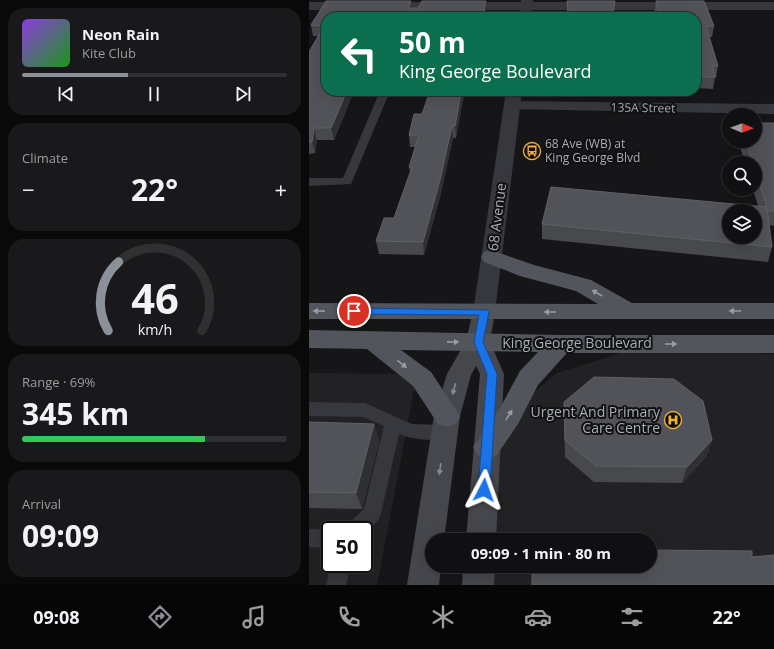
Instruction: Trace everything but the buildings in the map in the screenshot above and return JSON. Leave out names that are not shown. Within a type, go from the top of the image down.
[{"type":"main road","points":[[491,257],[528,271],[583,285],[631,312]]},
{"type":"main road","points":[[309,311],[774,311]]},
{"type":"main road","name":"68 Avenue","points":[[423,585],[446,424],[459,374],[479,342],[484,312]]},
{"type":"main road","name":"King George Boulevard","points":[[309,339],[561,344],[774,344]]},
{"type":"main road","points":[[372,340],[422,379],[446,424]]},
{"type":"main road","points":[[479,342],[492,374],[481,533]]},
{"type":"main road","points":[[487,447],[509,416],[529,378],[561,344]]},
{"type":"main road","points":[[478,585],[479,573]]},
{"type":"street","points":[[309,6],[417,11],[732,3],[774,6]]},
{"type":"street","name":"135A Street","points":[[513,99],[774,109]]},
{"type":"street","name":"68 Avenue","points":[[484,312],[513,99]]},
{"type":"lane","points":[[309,182],[347,182],[383,96]]},
{"type":"lane","points":[[309,409],[365,410],[410,431],[446,424]]},
{"type":"lane","points":[[364,521],[372,512],[393,423]]},
{"type":"lane","points":[[309,538],[321,539]]},
{"type":"lane","points":[[336,585],[339,573]]},
{"type":"shaded area","points":[[628,351],[774,354],[774,585],[486,585],[487,573],[657,573],[657,533],[491,533],[497,445],[528,397],[557,373]]},
{"type":"shaded area","points":[[309,373],[417,374],[377,585],[309,585]]},
{"type":"place","name":"68 Ave (WB) at King George Blvd","points":[[532,151]]},
{"type":"place","name":"Urgent And Primary Care Centre","points":[[673,420]]},
{"type":"route","points":[[354,311],[484,312],[479,342],[492,374],[484,490]]}]
